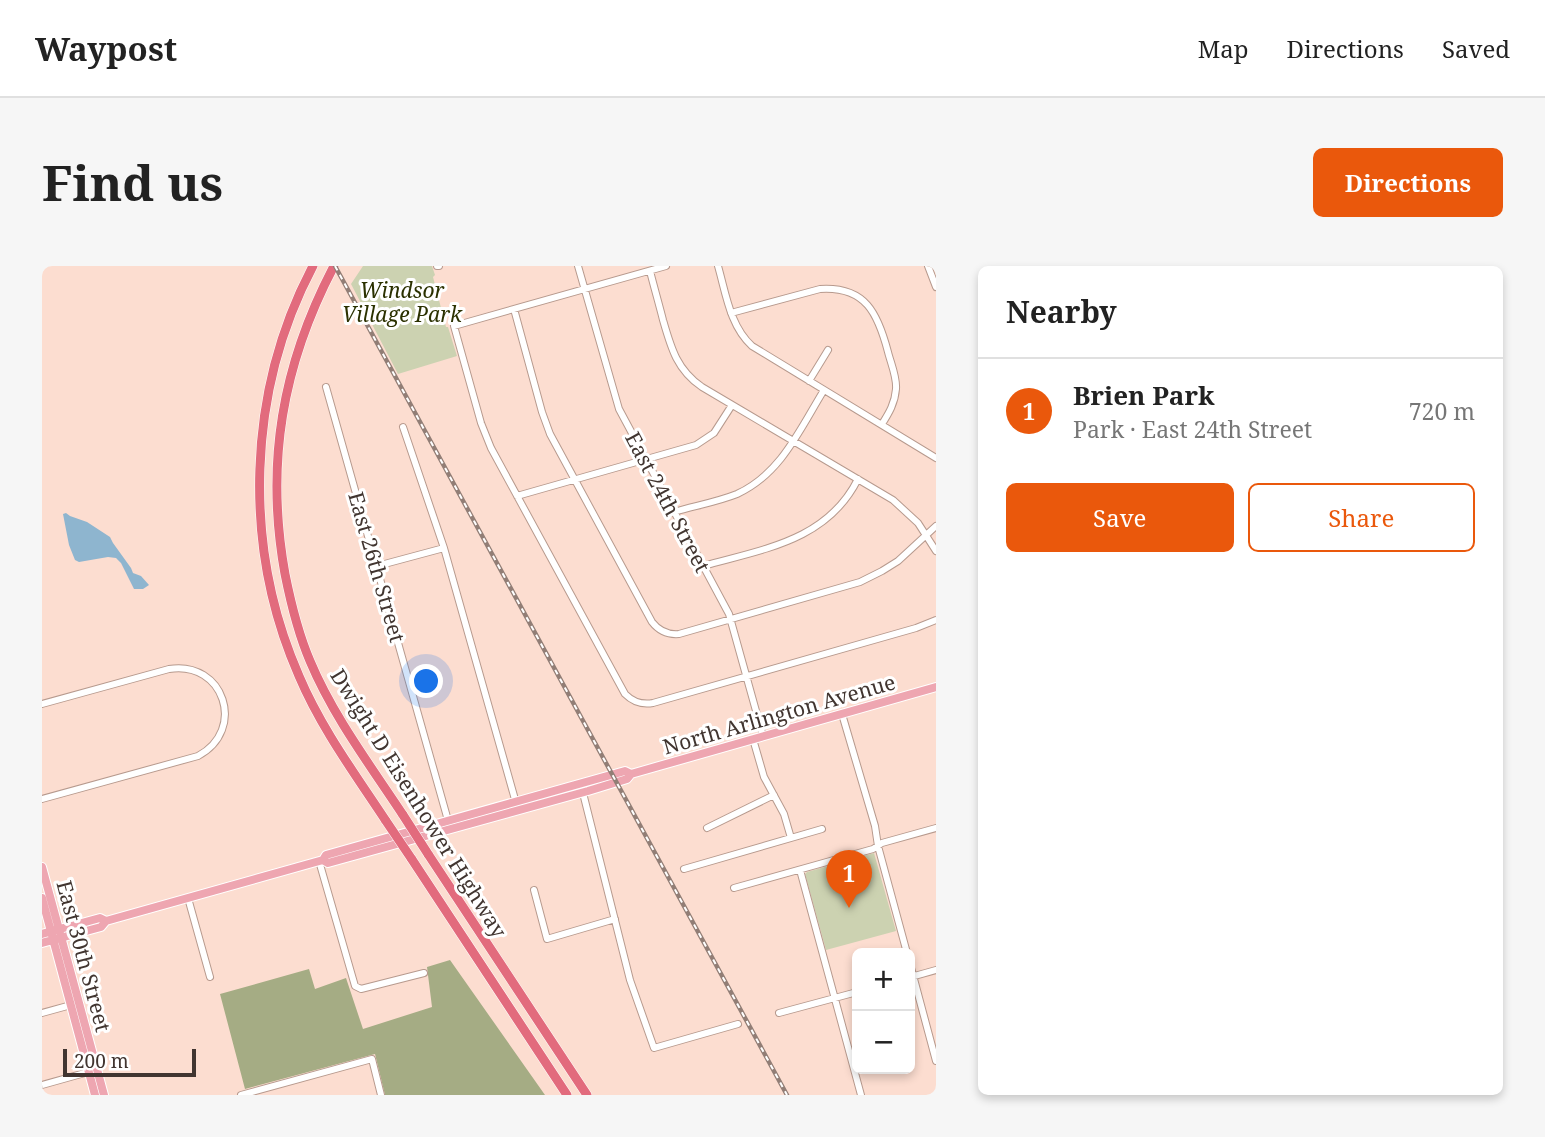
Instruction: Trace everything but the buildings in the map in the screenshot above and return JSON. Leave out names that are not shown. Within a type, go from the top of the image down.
[{"type":"highway","name":"Dwight D Eisenhower Highway","points":[[313,266],[286,327],[264,422],[259,488],[262,533],[266,565],[281,630],[302,684],[328,732],[567,1095]]},
{"type":"highway","name":"Dwight D Eisenhower Highway","points":[[334,266],[298,349],[288,384],[278,442],[276,505],[279,540],[290,599],[310,661],[345,726],[587,1095]]},
{"type":"main road","name":"North Arlington Avenue","points":[[42,943],[53,934],[101,927],[106,921],[321,861],[326,855],[449,825],[582,788],[627,779],[631,774],[936,687]]},
{"type":"main road","name":"East 30th Street","points":[[42,867],[53,934],[71,1005],[104,1095]]},
{"type":"main road","name":"East 30th Street","points":[[42,898],[93,1071],[95,1095]]},
{"type":"street","name":"East 24th Street","points":[[578,266],[615,399],[731,619],[764,736]]},
{"type":"street","points":[[666,266],[454,326],[483,427],[494,453],[624,692],[637,702],[653,703],[936,620]]},
{"type":"street","points":[[718,266],[739,332],[755,349],[936,458]]},
{"type":"street","points":[[928,266],[936,287]]},
{"type":"street","points":[[650,271],[678,365],[693,381],[897,503],[927,534],[936,551]]},
{"type":"street","points":[[731,313],[820,289],[839,289],[859,298],[871,309],[881,327],[895,378],[894,403],[882,424]]},
{"type":"street","points":[[514,309],[550,434],[652,622],[663,632],[677,634],[864,580],[898,561],[936,526]]},
{"type":"street","points":[[809,381],[828,350]]},
{"type":"street","name":"East 26th Street","points":[[326,387],[449,825]]},
{"type":"street","points":[[674,512],[729,497],[745,490],[773,469],[784,456],[824,390]]},
{"type":"street","points":[[517,496],[704,441],[715,431],[732,405]]},
{"type":"street","points":[[403,427],[444,548],[517,806]]},
{"type":"street","points":[[703,566],[785,542],[806,533],[834,513],[858,479]]},
{"type":"street","points":[[377,566],[444,548]]},
{"type":"street","points":[[42,704],[179,668],[204,675],[217,688],[225,713],[223,728],[216,741],[203,753],[42,799]]},
{"type":"street","points":[[842,714],[875,826],[906,948]]},
{"type":"street","points":[[753,739],[762,774],[784,814],[791,838]]},
{"type":"street","points":[[582,788],[630,980],[654,1048],[738,1024]]},
{"type":"street","points":[[707,828],[774,795]]},
{"type":"street","points":[[734,888],[936,828]]},
{"type":"street","points":[[684,869],[821,829]]},
{"type":"street","points":[[321,861],[355,986],[361,989],[424,973]]},
{"type":"street","points":[[800,870],[861,1095]]},
{"type":"street","points":[[534,890],[547,939],[615,919]]},
{"type":"street","points":[[188,898],[210,977]]},
{"type":"street","points":[[915,976],[936,970]]},
{"type":"street","points":[[915,990],[936,1061]]},
{"type":"street","points":[[779,1013],[852,994]]},
{"type":"street","points":[[42,1013],[71,1005]]},
{"type":"street","points":[[241,1095],[372,1059],[381,1095]]},
{"type":"street","points":[[42,1085],[93,1071]]},
{"type":"green space","name":"Windsor Village Park","points":[[363,266],[432,266],[446,327],[457,356],[398,374],[351,284]]},
{"type":"green space","points":[[874,853],[896,931],[826,950],[805,874]]},
{"type":"green space","points":[[450,960],[545,1095],[385,1095],[375,1054],[245,1089],[220,994],[309,969],[315,989],[346,978],[363,1029],[432,1007],[427,967]]},
{"type":"water","points":[[63,514],[87,522],[110,537],[133,573],[141,576],[149,585],[143,589],[134,589],[116,558],[79,562],[75,560]]},
{"type":"railway","points":[[335,266],[787,1095]]},
{"type":"place","name":"Brien Park","points":[[849,908]]}]
